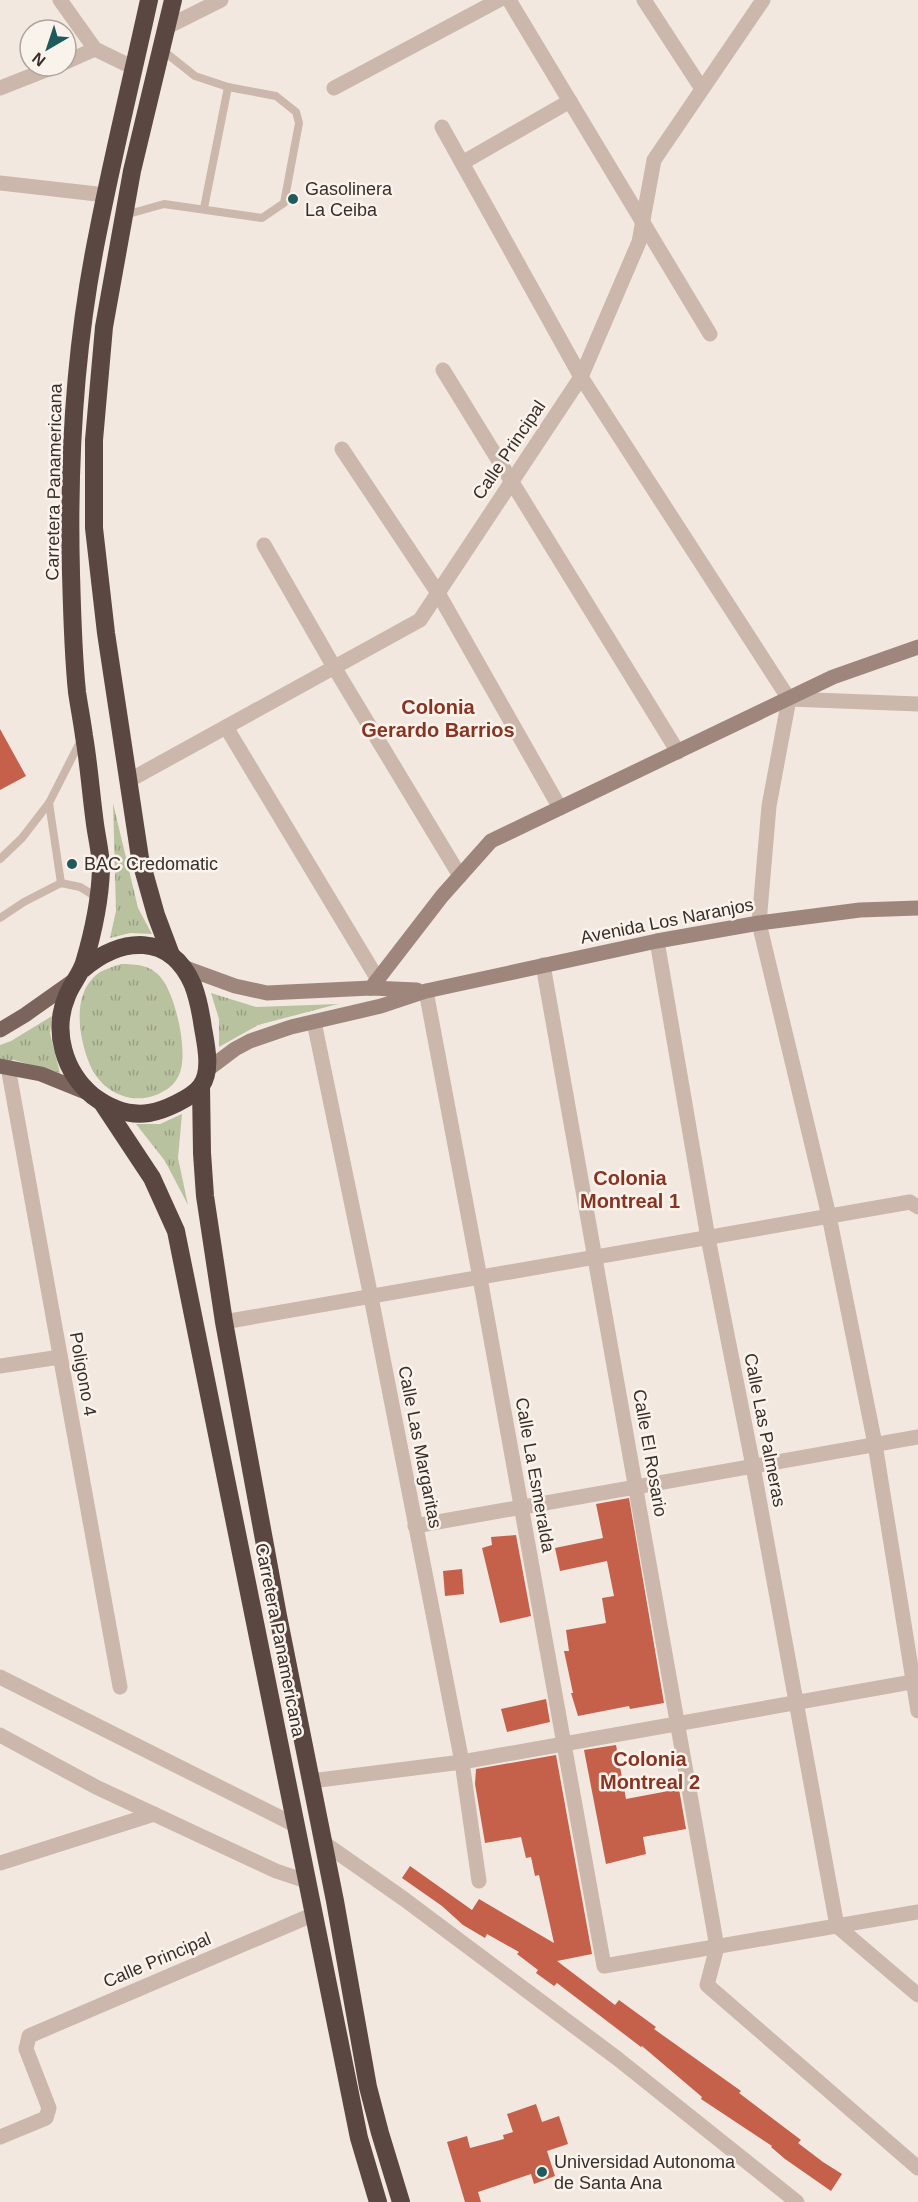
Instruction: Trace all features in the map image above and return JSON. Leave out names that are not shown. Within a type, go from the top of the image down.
[{"type":"highway","name":"Carretera Panamericana","points":[[79,974],[92,934],[101,865],[77,691],[73,614],[72,442],[76,380],[97,234],[149,0]]},
{"type":"highway","points":[[172,0],[132,171],[104,327],[94,440],[94,528],[106,633],[140,858],[156,915],[177,961],[193,986],[200,1008],[205,1036],[204,1078],[182,1100],[151,1113],[134,1114],[117,1110],[96,1098],[78,1080],[68,1064],[62,1047],[60,1028],[62,1010],[68,992],[79,974],[106,952],[121,946],[138,944],[156,948],[177,961]]},
{"type":"highway","name":"Carretera Panamericana","points":[[204,1078],[202,1153],[224,1322],[368,2087],[401,2202]]},
{"type":"highway","name":"Carretera Panamericana","points":[[96,1098],[152,1178],[176,1231],[296,1825],[312,1915],[359,2138],[378,2202]]},
{"type":"main road","points":[[374,983],[491,841],[834,677],[918,647]]},
{"type":"main road","name":"Avenida Los Naranjos","points":[[204,1078],[235,1049],[250,1041],[314,1022],[381,1006],[426,991],[657,941],[759,923],[860,910],[918,908]]},
{"type":"main road","name":"Avenida Los Naranjos","points":[[177,961],[235,986],[267,993],[374,983],[426,991]]},
{"type":"main road","points":[[0,1030],[25,1015],[79,974]]},
{"type":"main road","points":[[4,1067],[58,1080],[96,1098]]},
{"type":"street","points":[[60,0],[95,49],[134,68]]},
{"type":"street","points":[[167,27],[221,0]]},
{"type":"street","points":[[334,88],[499,0]]},
{"type":"street","points":[[509,0],[710,334]]},
{"type":"street","points":[[644,0],[702,89]]},
{"type":"street","name":"Calle Principal","points":[[128,781],[420,620],[581,377],[639,242],[654,160],[763,0]]},
{"type":"street","points":[[78,57],[95,49]]},
{"type":"street","points":[[0,88],[25,78]]},
{"type":"street","points":[[462,163],[570,101]]},
{"type":"street","points":[[442,128],[581,377],[789,699],[769,806],[759,923],[829,1216],[875,1444],[916,1682],[918,1711]]},
{"type":"street","points":[[0,183],[106,195]]},
{"type":"street","points":[[442,370],[678,752]]},
{"type":"street","points":[[342,449],[438,593],[560,808]]},
{"type":"street","points":[[264,545],[334,668],[460,876]]},
{"type":"street","points":[[789,699],[918,704]]},
{"type":"street","points":[[226,727],[374,983]]},
{"type":"street","name":"Calle Las Palmeras","points":[[657,941],[708,1238],[753,1466],[837,1926]]},
{"type":"street","name":"Calle El Rosario","points":[[543,965],[598,1257],[717,1947]]},
{"type":"street","name":"Calle La Esmeralda","points":[[426,991],[604,1966],[717,1947]]},
{"type":"street","name":"Calle Las Margaritas","points":[[314,1022],[371,1297],[462,1762],[479,1881]]},
{"type":"street","name":"Poligono 4","points":[[4,1067],[120,1687]]},
{"type":"street","points":[[224,1322],[910,1202],[918,1207]]},
{"type":"street","points":[[0,1366],[60,1357]]},
{"type":"street","points":[[415,1526],[918,1437]]},
{"type":"street","points":[[0,1677],[296,1825]]},
{"type":"street","points":[[310,1781],[462,1762],[916,1682]]},
{"type":"street","points":[[0,1735],[96,1787],[276,1871],[306,1881]]},
{"type":"street","points":[[0,1863],[154,1814]]},
{"type":"street","points":[[324,1844],[404,1899],[618,2059],[797,2202]]},
{"type":"street","points":[[918,1912],[717,1947],[707,1985],[918,2168]]},
{"type":"street","name":"Calle Principal","points":[[0,2137],[45,2118],[49,2108],[26,2049],[29,2037],[312,1915]]},
{"type":"street","points":[[837,1926],[918,1995]]},
{"type":"lane","points":[[124,215],[164,204],[262,218],[284,203],[299,123],[296,112],[276,96],[228,87],[195,76],[161,49]]},
{"type":"lane","points":[[204,208],[228,87]]},
{"type":"lane","points":[[0,859],[22,838],[49,803],[84,735]]},
{"type":"lane","points":[[49,803],[61,882]]},
{"type":"lane","points":[[0,918],[61,882],[80,887],[98,898]]},
{"type":"green space","points":[[113,803],[138,908],[152,934],[130,933],[110,938],[116,911]]},
{"type":"green space","points":[[121,964],[143,966],[158,974],[167,987],[180,1026],[183,1054],[179,1075],[167,1089],[145,1098],[124,1096],[106,1087],[88,1060],[80,1029],[80,1006],[87,986],[99,973]]},
{"type":"green space","points":[[211,993],[256,1007],[338,1004],[258,1025],[219,1047],[219,1019]]},
{"type":"green space","points":[[52,1016],[50,1033],[60,1073],[14,1060],[0,1060],[0,1045],[11,1041]]},
{"type":"green space","points":[[182,1114],[178,1158],[188,1205],[165,1161],[136,1124],[160,1124]]},
{"type":"building","points":[[0,729],[26,776],[0,790]]},
{"type":"building","points":[[629,1498],[664,1703],[630,1709],[629,1706],[578,1716],[571,1693],[573,1693],[564,1651],[569,1651],[566,1630],[606,1623],[602,1598],[614,1596],[607,1561],[560,1571],[555,1548],[603,1538],[596,1504]]},
{"type":"building","points":[[516,1535],[531,1616],[500,1623],[482,1548],[492,1545],[491,1537]]},
{"type":"building","points":[[462,1569],[464,1594],[445,1596],[443,1571]]},
{"type":"building","points":[[546,1699],[550,1722],[507,1732],[501,1709]]},
{"type":"building","points":[[616,1745],[626,1799],[679,1789],[686,1829],[643,1837],[646,1854],[606,1864],[584,1750]]},
{"type":"building","points":[[556,1755],[592,1954],[557,1961],[615,2005],[619,2000],[656,2027],[654,2029],[741,2091],[739,2093],[801,2140],[798,2143],[842,2174],[831,2191],[785,2159],[772,2146],[701,2099],[702,2097],[642,2046],[557,1983],[554,1986],[536,1973],[538,1970],[517,1954],[519,1952],[487,1934],[485,1938],[463,1925],[442,1906],[402,1878],[410,1866],[472,1910],[479,1899],[554,1943],[539,1875],[535,1876],[531,1857],[526,1858],[521,1837],[485,1843],[475,1784],[476,1769]]},
{"type":"building","points":[[536,2104],[542,2122],[559,2116],[568,2144],[547,2151],[555,2176],[534,2184],[531,2174],[478,2192],[481,2202],[465,2202],[447,2142],[467,2136],[470,2148],[504,2139],[503,2135],[513,2132],[507,2114]]},
{"type":"place","name":"Gasolinera La Ceiba","points":[[293,199]]},
{"type":"place","name":"BAC Credomatic","points":[[72,864]]},
{"type":"place","name":"Universidad Autonoma de Santa Ana","points":[[542,2172]]},
{"type":"district","name":"Colonia Gerardo Barrios","points":[[438,718]]},
{"type":"district","name":"Colonia Montreal 1","points":[[630,1190]]},
{"type":"district","name":"Colonia Montreal 2","points":[[650,1770]]}]
